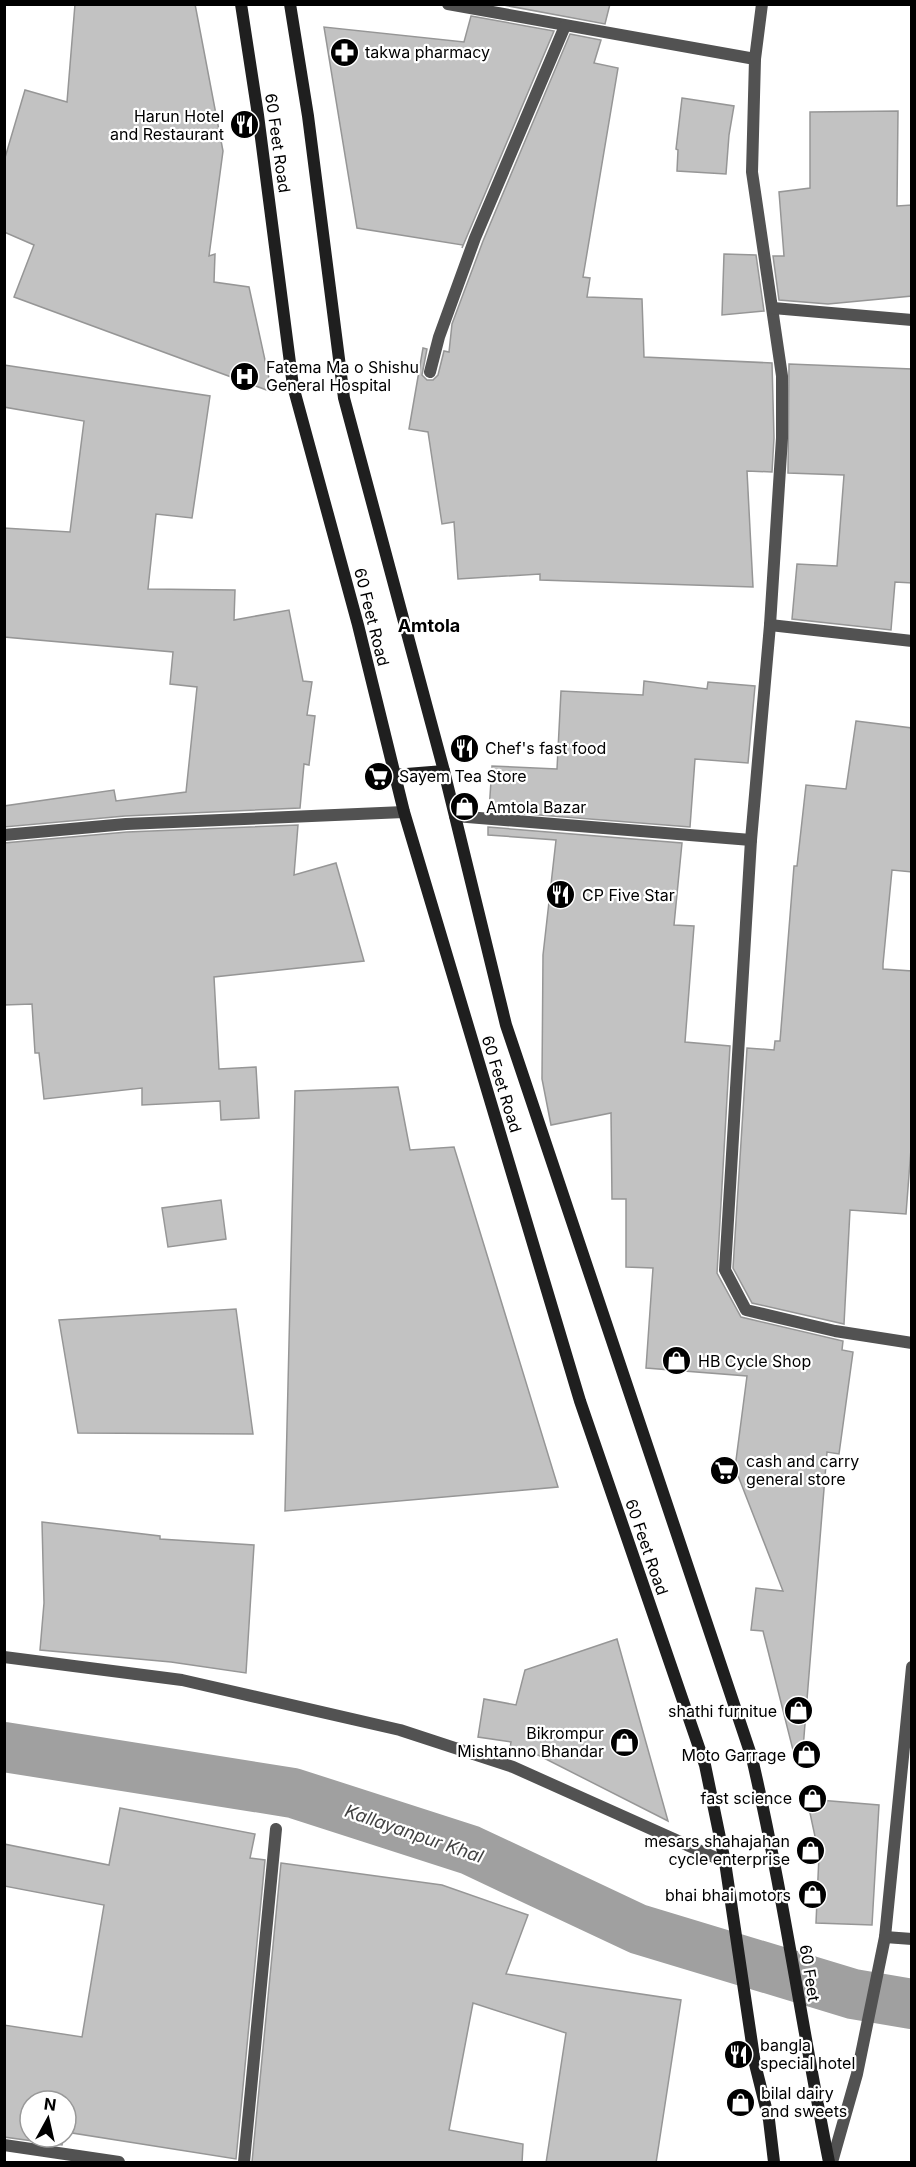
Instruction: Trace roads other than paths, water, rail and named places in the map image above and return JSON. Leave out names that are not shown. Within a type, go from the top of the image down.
[{"type":"street","name":"60 Feet Road","points":[[241,4],[258,115],[293,386],[358,625],[404,812],[580,1401],[705,1765],[725,1862],[755,2064],[769,2121],[774,2163]]},
{"type":"street","name":"60 Feet Road","points":[[290,4],[345,398],[444,771],[506,1025],[752,1758],[781,1900]]},
{"type":"street","points":[[448,4],[497,9],[565,26],[754,59]]},
{"type":"street","points":[[762,4],[754,59],[752,172],[782,376],[782,438],[770,625],[751,840],[724,1270],[746,1310],[835,1331],[912,1342]]},
{"type":"street","points":[[430,372],[439,337],[475,238],[565,26]]},
{"type":"street","points":[[773,308],[912,320]]},
{"type":"street","points":[[770,625],[912,641]]},
{"type":"street","points":[[394,775],[444,771]]},
{"type":"street","points":[[4,835],[126,824],[404,812]]},
{"type":"street","points":[[455,816],[751,840]]},
{"type":"street","points":[[4,1657],[182,1680],[400,1730],[513,1767],[725,1862]]},
{"type":"street","points":[[830,2163],[863,2042],[885,1937],[912,1667]]},
{"type":"street","points":[[244,2163],[276,1828]]},
{"type":"street","name":"60 Feet","points":[[781,1900],[806,2051],[830,2163]]},
{"type":"street","points":[[885,1937],[912,1939]]},
{"type":"street","points":[[4,2145],[119,2163]]},
{"type":"waterway","name":"Kallayanpur Khal","points":[[4,1747],[293,1793],[470,1850],[638,1929],[853,1994],[912,2004]]},
{"type":"place","name":"takwa pharmacy","points":[[344,52]]},
{"type":"place","name":"Harun Hotel and Restaurant","points":[[245,125]]},
{"type":"place","name":"Fatema Ma o Shishu General Hospital","points":[[245,376]]},
{"type":"place","name":"Chef's fast food","points":[[464,748]]},
{"type":"place","name":"Sayem Tea Store","points":[[378,776]]},
{"type":"place","name":"Amtola Bazar","points":[[465,807]]},
{"type":"place","name":"CP Five Star","points":[[561,895]]},
{"type":"place","name":"HB Cycle Shop","points":[[677,1361]]},
{"type":"place","name":"cash and carry general store","points":[[725,1470]]},
{"type":"place","name":"shathi furnitue","points":[[798,1711]]},
{"type":"place","name":"Bikrompur Mishtanno Bhandar","points":[[625,1742]]},
{"type":"place","name":"Moto Garrage","points":[[807,1755]]},
{"type":"place","name":"fast science","points":[[813,1798]]},
{"type":"place","name":"mesars shahajahan cycle enterprise","points":[[811,1850]]},
{"type":"place","name":"bhai bhai motors","points":[[812,1895]]},
{"type":"place","name":"bangla special hotel","points":[[739,2054]]},
{"type":"place","name":"bilal dairy and sweets","points":[[740,2102]]},
{"type":"district","name":"Amtola","points":[[429,626]]}]
